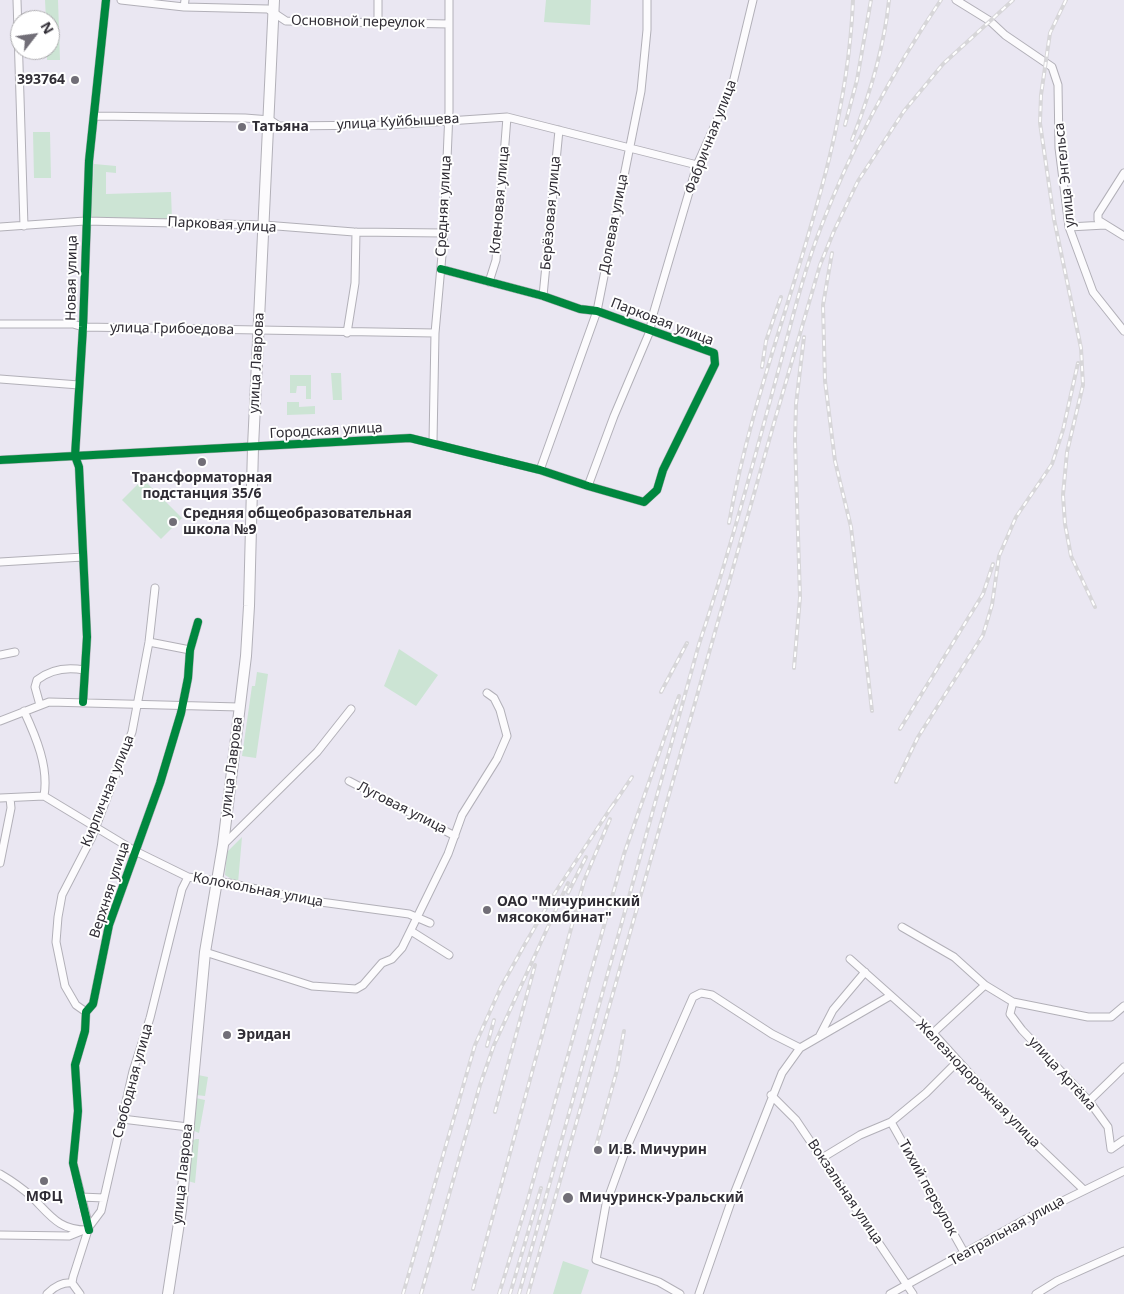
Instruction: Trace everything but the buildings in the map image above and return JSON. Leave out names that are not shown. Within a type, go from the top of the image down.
[{"type":"main road","name":"улица Лаврова","points":[[168,1294],[181,1210],[205,952],[223,845],[249,606],[253,447],[270,120],[274,0]]},
{"type":"street","points":[[17,0],[24,226]]},
{"type":"street","name":"Новая улица","points":[[83,702],[87,637],[79,467],[75,456],[83,327],[85,221],[89,160],[106,0]]},
{"type":"street","name":"Основной переулок","points":[[121,0],[268,9],[286,21],[449,24]]},
{"type":"street","points":[[378,0],[378,23]]},
{"type":"street","name":"Средняя улица","points":[[433,442],[435,333],[444,233],[448,122],[449,0]]},
{"type":"street","name":"Долевая улица","points":[[540,470],[597,311],[641,91],[647,30],[647,0]]},
{"type":"street","name":"Фабричная улица","points":[[588,486],[614,416],[650,330],[697,165],[732,88],[753,0]]},
{"type":"street","name":"улица Энгельса","points":[[956,0],[990,21],[1005,35],[1052,66],[1058,85],[1059,148],[1069,227],[1093,292],[1124,330]]},
{"type":"street","name":"улица Куйбышева","points":[[95,116],[245,118],[270,120],[279,126],[389,125],[507,117],[697,165]]},
{"type":"street","name":"Кленовая улица","points":[[489,282],[496,260],[507,117]]},
{"type":"street","name":"Берёзовая улица","points":[[543,296],[559,130]]},
{"type":"street","points":[[1124,173],[1098,214],[1098,220],[1124,236]]},
{"type":"street","name":"Парковая улица","points":[[0,227],[85,221],[264,225],[356,232],[444,233]]},
{"type":"street","points":[[1069,227],[1105,225]]},
{"type":"street","points":[[347,333],[355,283],[356,232]]},
{"type":"street","name":"Парковая улица","points":[[441,269],[543,296],[580,309],[597,311],[714,353],[715,364],[663,470],[657,490],[644,502]]},
{"type":"street","name":"улица Грибоедова","points":[[0,324],[73,324],[83,327],[347,333],[435,333]]},
{"type":"street","points":[[0,378],[79,385]]},
{"type":"street","name":"Городская улица","points":[[0,460],[152,450],[253,447],[410,438],[433,442],[540,470],[644,502]]},
{"type":"street","points":[[0,562],[83,557]]},
{"type":"street","name":"Кирпичная улица","points":[[86,1012],[76,1005],[65,986],[56,942],[58,917],[62,895],[96,827],[119,771],[132,732],[149,642],[155,588]]},
{"type":"street","name":"Верхняя улица","points":[[87,1229],[73,1163],[78,1111],[75,1065],[85,1031],[86,1012],[93,1004],[109,925],[160,783],[183,705],[188,678],[190,650],[198,622]]},
{"type":"street","points":[[149,642],[190,650]]},
{"type":"street","points":[[0,655],[15,652]]},
{"type":"street","points":[[40,705],[35,687],[37,680],[42,676],[61,669],[84,670]]},
{"type":"street","name":"Луговая улица","points":[[205,952],[312,986],[356,989],[382,963],[392,959],[402,948],[411,931],[434,885],[462,815],[497,759],[507,736],[500,710],[494,698],[487,693]]},
{"type":"street","points":[[0,721],[49,702],[239,707]]},
{"type":"street","name":"улица Лаврова","points":[[223,845],[312,758],[351,709]]},
{"type":"street","points":[[0,798],[44,796],[46,779],[41,755],[24,711]]},
{"type":"street","name":"Луговая улица","points":[[349,781],[455,836]]},
{"type":"street","name":"Колокольная улица","points":[[44,796],[135,852],[188,877],[216,883],[229,883],[306,900],[417,917],[430,923]]},
{"type":"street","points":[[0,863],[10,808],[10,798]]},
{"type":"street","name":"Свободная улица","points":[[72,1283],[87,1229],[101,1211],[132,1072],[150,1018],[178,904],[188,877]]},
{"type":"street","points":[[902,927],[954,957],[985,986],[1013,1002],[1088,1016],[1111,1017],[1124,1006]]},
{"type":"street","points":[[411,931],[449,955]]},
{"type":"street","name":"Железнодорожная улица","points":[[850,959],[933,1034],[1017,1126],[1084,1190]]},
{"type":"street","points":[[818,1037],[833,1010],[865,972]]},
{"type":"street","points":[[933,1034],[985,986]]},
{"type":"street","points":[[680,1294],[659,1282],[596,1260],[606,1204],[626,1149],[693,997],[701,993],[712,995],[772,1034],[800,1048]]},
{"type":"street","points":[[699,1294],[732,1199],[782,1073],[800,1048],[890,996]]},
{"type":"street","name":"улица Артёма","points":[[1013,1002],[1010,1014],[1022,1030],[1089,1101],[1108,1127],[1111,1149],[1124,1140]]},
{"type":"street","points":[[822,1158],[860,1135],[891,1122],[926,1093],[958,1061]]},
{"type":"street","points":[[1089,1101],[1124,1067]]},
{"type":"street","name":"Вокзальная улица","points":[[772,1095],[796,1120],[912,1294]]},
{"type":"street","points":[[122,1118],[188,1127]]},
{"type":"street","name":"Тихий переулок","points":[[891,1122],[965,1254]]},
{"type":"street","name":"Театральная улица","points":[[890,1294],[1084,1190],[1124,1171]]},
{"type":"street","points":[[0,1174],[15,1182],[48,1216],[60,1224],[87,1229]]},
{"type":"street","points":[[81,1197],[104,1198]]},
{"type":"street","points":[[0,1235],[69,1236],[87,1229]]},
{"type":"street","points":[[1036,1294],[1057,1281],[1124,1252]]},
{"type":"street","points":[[47,1294],[53,1288],[67,1282],[72,1283],[80,1294]]},
{"type":"green space","points":[[45,0],[58,0],[58,10],[46,10]]},
{"type":"green space","points":[[546,0],[591,0],[590,25],[544,22]]},
{"type":"green space","points":[[33,132],[50,132],[51,178],[34,178]]},
{"type":"green space","points":[[94,164],[116,166],[116,173],[106,172],[106,194],[171,192],[172,220],[91,218]]},
{"type":"green space","points":[[331,373],[341,373],[342,400],[333,400]]},
{"type":"green space","points":[[290,375],[311,375],[311,399],[306,399],[306,386],[297,386],[296,393],[290,393]]},
{"type":"green space","points":[[287,402],[299,402],[299,407],[315,406],[315,414],[287,415]]},
{"type":"green space","points":[[143,479],[182,518],[161,539],[122,500]]},
{"type":"green space","points":[[399,649],[438,675],[416,706],[384,686]]},
{"type":"green space","points":[[257,672],[268,674],[256,758],[242,756],[252,686],[255,686]]},
{"type":"green space","points":[[242,837],[238,883],[225,875],[227,852]]},
{"type":"green space","points":[[198,1075],[208,1077],[205,1096],[196,1095]]},
{"type":"green space","points":[[196,1098],[205,1100],[199,1133],[192,1130]]},
{"type":"green space","points":[[199,1139],[195,1183],[188,1181],[191,1141]]},
{"type":"green space","points":[[563,1261],[589,1270],[581,1294],[553,1294]]},
{"type":"railway","points":[[729,523],[743,457],[760,392],[819,198],[835,133],[847,67],[853,0]]},
{"type":"railway","points":[[845,125],[857,80],[871,0]]},
{"type":"railway","points":[[852,140],[865,106],[875,71],[884,36],[889,0]]},
{"type":"railway","points":[[519,1294],[699,644],[740,509],[809,262],[833,197],[860,138],[906,54],[941,0]]},
{"type":"railway","points":[[528,1294],[820,265],[858,181],[904,111],[943,64],[1013,0]]},
{"type":"railway","points":[[1066,0],[1050,33],[1041,95],[1040,123],[1054,219],[1081,348],[1083,385],[1067,452],[1063,495],[1065,524],[1071,556],[1095,607]]},
{"type":"railway","points":[[832,253],[823,305],[825,381],[835,461],[851,527],[872,711]]},
{"type":"railway","points":[[762,367],[766,341],[781,297]]},
{"type":"railway","points":[[794,668],[800,597],[795,440],[796,404],[804,337]]},
{"type":"railway","points":[[896,782],[918,737],[983,635],[992,605],[999,556],[1016,517],[1052,464],[1063,430],[1078,363]]},
{"type":"railway","points":[[900,729],[983,594],[993,564]]},
{"type":"railway","points":[[661,692],[687,643]]},
{"type":"railway","points":[[499,1294],[528,1199],[624,854],[679,696]]},
{"type":"railway","points":[[611,808],[632,777]]},
{"type":"railway","points":[[403,1294],[475,1045],[501,987],[525,944],[553,896],[614,803]]},
{"type":"railway","points":[[473,1289],[584,881],[610,819]]},
{"type":"railway","points":[[568,893],[586,857]]},
{"type":"railway","points":[[421,1294],[480,1085],[494,1045],[568,883]]},
{"type":"railway","points":[[495,1112],[535,965]]},
{"type":"railway","points":[[487,1046],[494,1020]]},
{"type":"railway","points":[[596,1146],[617,1070],[624,1031]]},
{"type":"railway","points":[[510,1294],[541,1188]]},
{"type":"cycle path","points":[[83,702],[87,637],[79,467],[75,456],[83,327],[89,161],[106,0]]},
{"type":"cycle path","points":[[0,460],[410,438],[540,470],[644,502],[657,490],[663,470],[715,364],[714,353],[597,311],[580,309],[543,296],[441,269]]},
{"type":"cycle path","points":[[89,1230],[73,1163],[78,1111],[75,1065],[85,1031],[86,1012],[93,1004],[109,925],[160,783],[181,713],[188,678],[190,650],[198,622]]},
{"type":"place","name":"393764","points":[[75,80]]},
{"type":"place","name":"Татьяна","points":[[242,127]]},
{"type":"place","name":"Трансформаторная подстанция 35/6","points":[[202,462]]},
{"type":"place","name":"Средняя общеобразовательная школа №9","points":[[173,522]]},
{"type":"place","name":"ОАО \"Мичуринский мясокомбинат\"","points":[[487,910]]},
{"type":"place","name":"Эридан","points":[[227,1035]]},
{"type":"place","name":"И.В. Мичурин","points":[[598,1150]]},
{"type":"place","name":"МФЦ","points":[[44,1181]]},
{"type":"place","name":"Мичуринск-Уральский","points":[[568,1198]]}]
